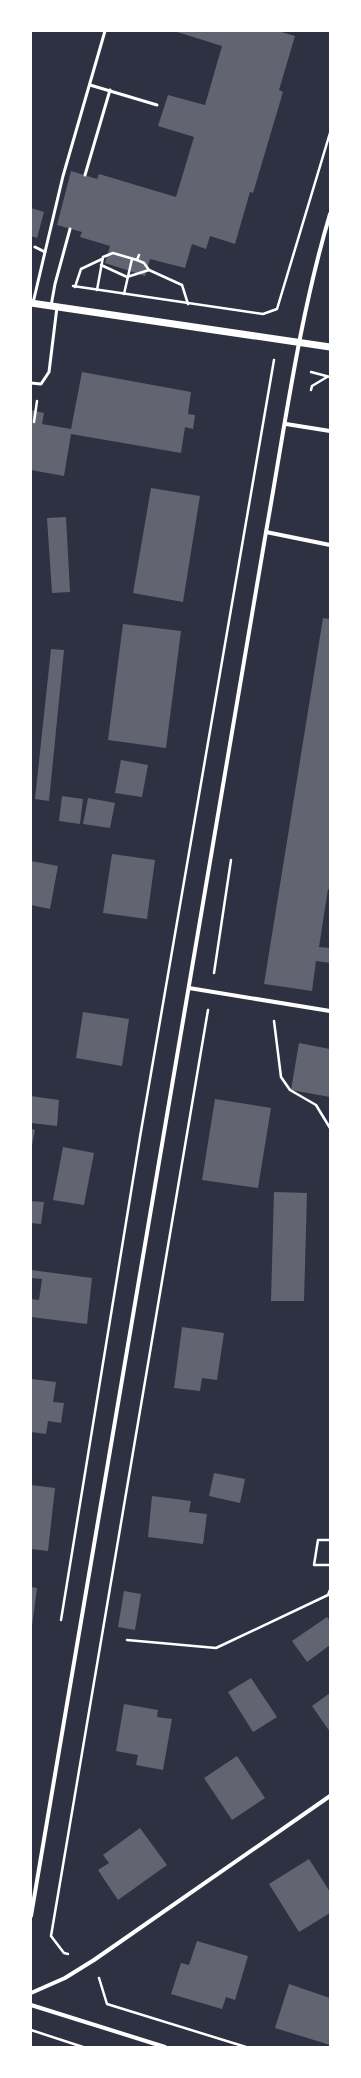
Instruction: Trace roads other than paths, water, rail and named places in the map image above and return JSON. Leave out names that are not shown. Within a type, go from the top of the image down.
[{"type":"street","points":[[31,1916],[266,532],[300,342],[318,253],[330,214]]},
{"type":"street","points":[[32,303],[330,347]]},
{"type":"street","points":[[286,424],[330,430]]},
{"type":"street","points":[[266,532],[330,545]]},
{"type":"street","points":[[189,988],[279,1001],[330,1011]]},
{"type":"street","points":[[31,1993],[65,1978],[94,1960],[330,1796]]},
{"type":"street","points":[[31,2005],[165,2047]]},
{"type":"lane","points":[[32,303],[59,191],[105,31]]},
{"type":"lane","points":[[90,85],[157,105]]},
{"type":"lane","points":[[85,175],[110,90]]},
{"type":"lane","points":[[31,383],[41,384],[49,372],[55,284],[70,229]]},
{"type":"lane","points":[[35,247],[45,252]]},
{"type":"lane","points":[[146,2047],[148,2042]]}]
